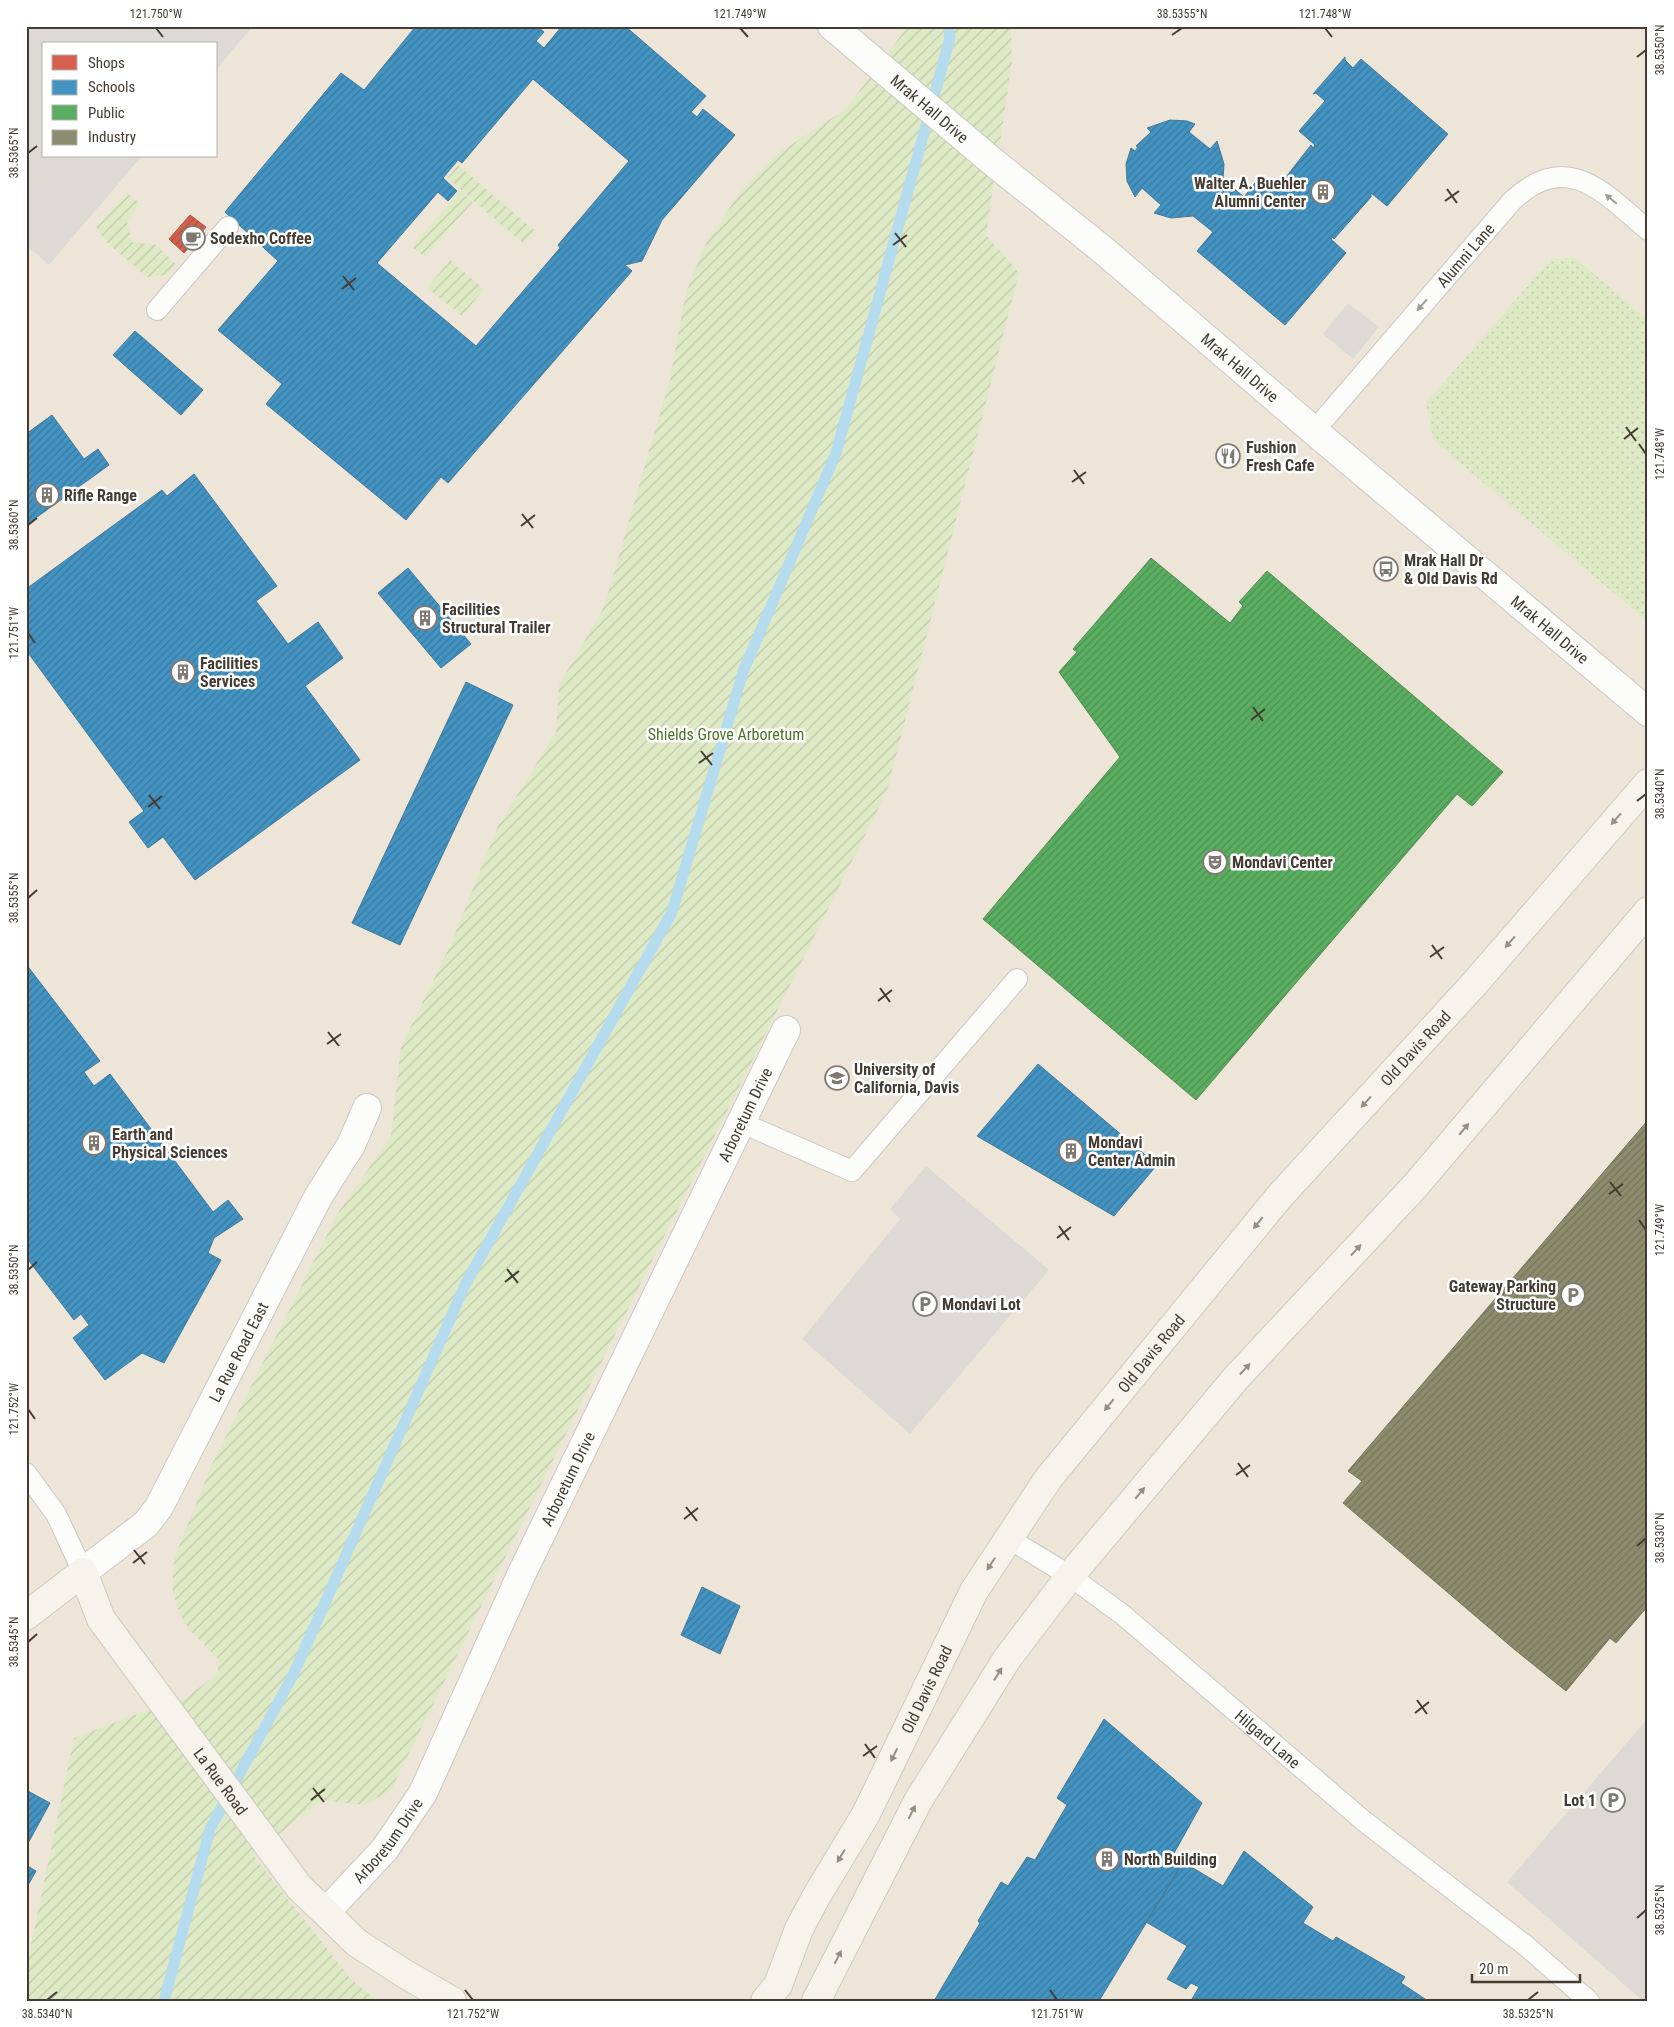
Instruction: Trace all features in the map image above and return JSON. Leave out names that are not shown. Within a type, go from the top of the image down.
[{"type":"street","name":"Mrak Hall Drive","points":[[832,26],[993,162],[1103,250],[1314,432],[1648,712]]},
{"type":"street","name":"Old Davis Road","points":[[766,2001],[778,1985],[799,1929],[816,1897],[866,1814],[974,1591],[1048,1480],[1279,1197],[1475,983],[1648,782]]},
{"type":"street","points":[[816,2001],[918,1800],[1007,1659],[1070,1576],[1236,1378],[1416,1184],[1648,911]]},
{"type":"street","name":"Arboretum Drive","points":[[326,1912],[384,1849],[423,1794],[522,1573],[786,1030]]},
{"type":"street","name":"La Rue Road East","points":[[83,1572],[146,1524],[159,1507],[318,1197],[351,1145],[367,1108]]},
{"type":"street","points":[[26,1616],[83,1572]]},
{"type":"street","name":"La Rue Road","points":[[83,1572],[100,1620],[289,1875],[364,1948],[452,2001]]},
{"type":"lane","name":"Alumni Lane","points":[[1314,432],[1512,201],[1528,186],[1549,178],[1567,177],[1586,181],[1605,194],[1648,230]]},
{"type":"lane","points":[[157,310],[228,227]]},
{"type":"lane","points":[[742,1123],[852,1171],[1017,979]]},
{"type":"lane","points":[[26,1473],[56,1514],[83,1572]]},
{"type":"lane","name":"Hilgard Lane","points":[[1008,1538],[1070,1576],[1123,1615],[1365,1822],[1525,1945],[1589,2001]]},
{"type":"shaded area","name":"University of California, Davis","points":[[26,26],[1648,26],[1648,2001],[26,2001]]},
{"type":"shaded area","points":[[26,26],[253,26],[218,68],[218,42],[42,42],[42,158],[140,158],[49,265],[26,245]]},
{"type":"shaded area","points":[[1348,303],[1379,327],[1353,359],[1323,334]]},
{"type":"shaded area","name":"Mondavi Lot","points":[[926,1166],[1049,1270],[910,1434],[802,1339],[900,1219],[890,1209]]},
{"type":"shaded area","name":"Lot 1","points":[[1648,1718],[1648,2001],[1643,2001],[1507,1882]]},
{"type":"green space","name":"Shields Grove Arboretum","points":[[908,26],[1011,26],[1012,61],[986,235],[1019,273],[887,791],[583,1399],[391,1790],[364,1805],[321,1800],[253,1855],[350,1978],[377,2001],[26,2001],[26,1969],[74,1738],[150,1709],[168,1712],[218,1673],[218,1659],[189,1629],[180,1615],[172,1588],[174,1559],[212,1464],[338,1213],[391,1136],[401,1047],[451,944],[497,828],[556,732],[559,685],[604,607],[670,379],[686,292],[706,243],[739,194],[780,152],[846,109]]},
{"type":"green space","points":[[458,165],[535,231],[524,244],[447,178]]},
{"type":"green space","points":[[460,191],[473,202],[425,257],[412,247]]},
{"type":"green space","points":[[127,192],[140,204],[127,221],[132,242],[156,245],[177,265],[167,275],[147,277],[105,241],[96,227]]},
{"type":"green space","points":[[1575,258],[1648,320],[1648,622],[1434,441],[1426,403],[1551,259]]},
{"type":"green space","points":[[450,260],[484,289],[462,316],[427,288]]},
{"type":"building: Shops","points":[[190,215],[206,227],[184,253],[169,239]]},
{"type":"building: Schools","points":[[416,26],[537,26],[544,32],[536,41],[544,48],[562,26],[625,26],[706,96],[691,112],[697,117],[703,109],[735,135],[662,220],[642,261],[625,265],[632,271],[448,483],[441,477],[406,520],[266,404],[282,384],[218,330],[278,261],[225,212],[341,73],[364,90]],"holes":[[[533,79],[629,161],[558,245],[560,248],[476,346],[377,263],[438,192],[448,201],[457,191],[443,178],[458,160],[462,163]]]},
{"type":"building: Schools","name":"Walter A. Buehler Alumni Center","points":[[1345,57],[1345,60],[1353,68],[1361,59],[1448,134],[1387,206],[1371,193],[1371,197],[1334,239],[1333,237],[1331,239],[1346,253],[1285,325],[1197,251],[1213,232],[1193,216],[1171,218],[1154,213],[1161,205],[1142,188],[1135,197],[1127,181],[1126,164],[1131,148],[1135,151],[1138,147],[1136,146],[1151,132],[1147,128],[1170,120],[1187,121],[1195,124],[1189,132],[1210,149],[1217,141],[1224,164],[1223,179],[1244,197],[1259,178],[1275,191],[1311,145],[1313,148],[1315,145],[1299,131],[1325,101],[1316,93],[1313,94]]},
{"type":"building: Schools","points":[[135,331],[203,390],[181,415],[113,355]]},
{"type":"building: Schools","name":"Rifle Range","points":[[52,415],[84,459],[98,449],[109,465],[26,525],[26,434]]},
{"type":"building: Schools","name":"Facilities Services","points":[[194,474],[277,586],[256,601],[288,644],[318,622],[343,658],[305,686],[360,760],[195,880],[163,837],[148,848],[129,822],[144,811],[26,650],[26,589],[162,490],[167,496]]},
{"type":"building: Schools","name":"Facilities Structural Trailer","points":[[408,568],[471,644],[441,668],[378,593]]},
{"type":"building: Schools","points":[[466,682],[513,705],[400,945],[352,923]]},
{"type":"building: Schools","name":"Earth and Physical Sciences","points":[[26,964],[100,1061],[84,1072],[94,1086],[110,1074],[213,1212],[228,1200],[243,1219],[214,1238],[208,1253],[221,1260],[164,1363],[142,1353],[105,1380],[73,1338],[89,1325],[81,1314],[74,1320],[26,1257]]},
{"type":"building: Schools","name":"Mondavi Center Admin","points":[[1038,1064],[1157,1165],[1114,1216],[977,1136]]},
{"type":"building: Schools","points":[[702,1587],[740,1606],[720,1654],[681,1635]]},
{"type":"building: Schools","name":"North Building","points":[[1104,1719],[1202,1803],[1173,1855],[1183,1862],[1099,2001],[934,2001],[980,1923],[978,1921],[1001,1882],[1008,1886],[1027,1857],[1035,1860],[1067,1805],[1057,1798]]},
{"type":"building: Schools","points":[[26,1790],[50,1803],[26,1847]]},
{"type":"building: Schools","points":[[1244,1851],[1313,1907],[1303,1923],[1333,1941],[1336,1937],[1405,1977],[1401,1983],[1428,2001],[1192,1999],[1199,1987],[1191,1983],[1186,1989],[1167,1979],[1187,1946],[1146,1922],[1183,1862],[1223,1886]]},
{"type":"building: Schools","points":[[26,1865],[36,1871],[26,1889]]},
{"type":"building: Public","name":"Mondavi Center","points":[[1151,558],[1230,623],[1243,606],[1239,602],[1267,571],[1503,772],[1472,806],[1457,794],[1196,1100],[983,919],[1120,757],[1059,672],[1077,652],[1073,649]]},
{"type":"building: Industry","name":"Gateway Parking Structure","points":[[1648,1120],[1648,1606],[1616,1643],[1610,1638],[1566,1691],[1343,1503],[1362,1481],[1348,1471]]},
{"type":"waterway","points":[[164,2001],[210,1829],[294,1673],[466,1283],[672,912],[743,672],[836,453],[950,38],[948,26]]},
{"type":"place","name":"Walter A. Buehler Alumni Center","points":[[1323,192]]},
{"type":"place","name":"Sodexho Coffee","points":[[193,238]]},
{"type":"place","name":"Fushion Fresh Cafe","points":[[1228,456]]},
{"type":"place","name":"Rifle Range","points":[[47,495]]},
{"type":"place","name":"Mrak Hall Dr & Old Davis Rd","points":[[1386,569]]},
{"type":"place","name":"Facilities Structural Trailer","points":[[425,618]]},
{"type":"place","name":"Facilities Services","points":[[183,672]]},
{"type":"place","name":"Mondavi Center","points":[[1215,862]]},
{"type":"place","name":"University of California, Davis","points":[[837,1078]]},
{"type":"place","name":"Earth and Physical Sciences","points":[[94,1143]]},
{"type":"place","name":"Mondavi Center Admin","points":[[1071,1151]]},
{"type":"place","name":"Gateway Parking Structure","points":[[1573,1295]]},
{"type":"place","name":"Mondavi Lot","points":[[925,1304]]},
{"type":"place","name":"Lot 1","points":[[1613,1800]]},
{"type":"place","name":"North Building","points":[[1107,1859]]}]
